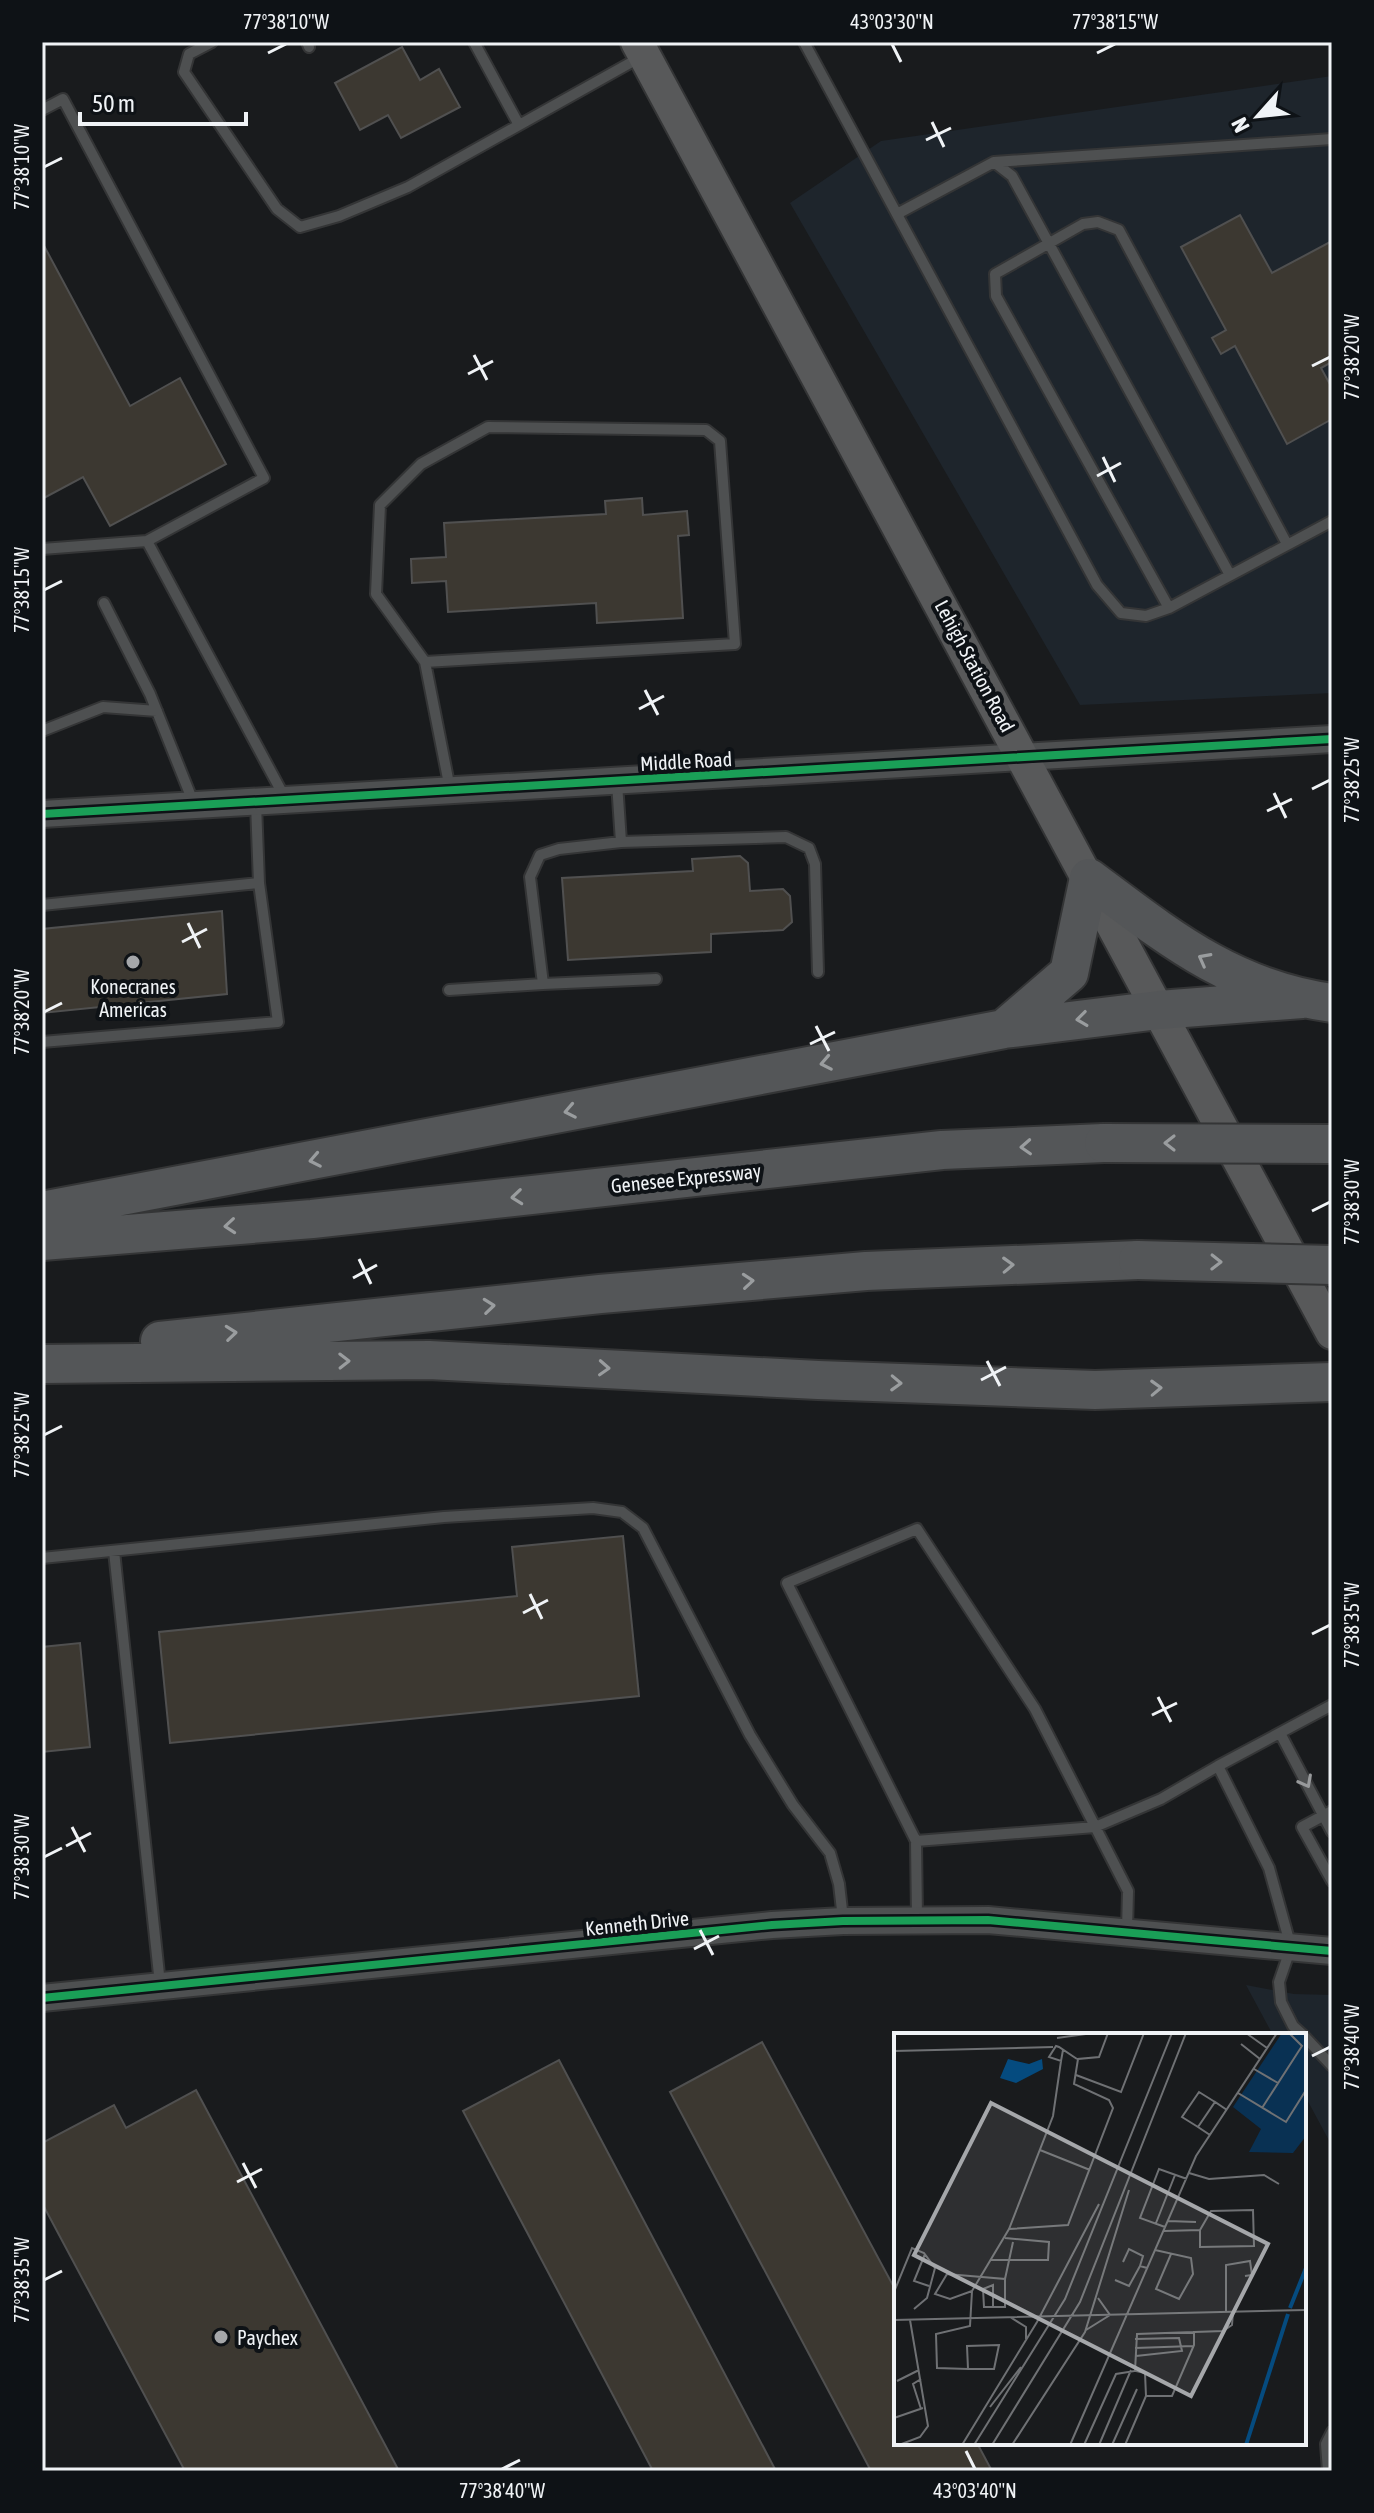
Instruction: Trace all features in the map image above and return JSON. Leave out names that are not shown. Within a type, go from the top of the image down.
[{"type":"highway","points":[[1004,1029],[1069,973],[1089,878],[1181,946],[1246,982],[1317,1001]]},
{"type":"highway","points":[[42,1211],[1004,1029],[1159,1010],[1317,1001]]},
{"type":"highway","name":"Genesee Expressway","points":[[42,1241],[312,1219],[942,1150],[1104,1143],[1332,1144]]},
{"type":"highway","points":[[42,1354],[600,1294],[819,1275],[1138,1260],[1332,1265]]},
{"type":"highway","points":[[42,1364],[429,1360],[818,1380],[1095,1390],[1332,1382]]},
{"type":"main road","name":"Lehigh Station Road","points":[[641,49],[1332,1333]]},
{"type":"street","name":"Middle Road","points":[[42,814],[1332,739]]},
{"type":"street","name":"Kenneth Drive","points":[[42,1998],[772,1925],[843,1921],[988,1920],[1332,1951]]},
{"type":"lane","points":[[212,42],[189,54],[184,72],[277,209],[300,227],[339,216],[408,187],[519,125],[641,49]]},
{"type":"lane","points":[[474,42],[519,125]]},
{"type":"lane","points":[[804,42],[1097,585],[1121,613],[1146,616],[1169,608],[1332,521]]},
{"type":"lane","points":[[42,110],[63,99],[264,478],[147,541],[42,549]]},
{"type":"lane","points":[[897,214],[994,162],[1332,139]]},
{"type":"lane","points":[[994,162],[1012,176],[1230,575]]},
{"type":"lane","points":[[1169,608],[996,296],[995,274],[1083,224],[1098,222],[1119,230],[1287,544]]},
{"type":"lane","points":[[425,662],[735,644],[720,441],[706,430],[488,427],[421,464],[380,505],[376,594],[425,662],[451,791]]},
{"type":"lane","points":[[147,541],[286,800]]},
{"type":"lane","points":[[104,603],[157,711],[195,805]]},
{"type":"lane","points":[[42,731],[103,707],[157,711]]},
{"type":"lane","points":[[617,781],[621,842]]},
{"type":"lane","points":[[42,1042],[278,1022],[259,883],[256,802]]},
{"type":"lane","points":[[543,984],[530,877],[540,855],[559,849],[621,842],[786,837],[809,848],[815,864],[818,972]]},
{"type":"lane","points":[[42,905],[259,883]]},
{"type":"lane","points":[[449,990],[656,979]]},
{"type":"lane","points":[[42,1558],[444,1517],[593,1508],[622,1512],[643,1528],[750,1735],[793,1805],[830,1853],[839,1884],[843,1921]]},
{"type":"lane","points":[[917,1921],[916,1841],[787,1583],[917,1529],[1035,1709],[1128,1891],[1127,1932]]},
{"type":"lane","points":[[114,1551],[160,1986]]},
{"type":"lane","points":[[916,1841],[1095,1827],[1161,1799],[1332,1705]]},
{"type":"lane","points":[[1280,1733],[1328,1813],[1332,1832]]},
{"type":"lane","points":[[1218,1766],[1269,1868],[1291,1947],[1279,1982],[1281,2002],[1293,2026],[1302,2033]]},
{"type":"lane","points":[[1328,1813],[1302,1827],[1332,1881]]},
{"type":"lane","points":[[1306,2037],[1332,2066]]},
{"type":"lane","points":[[1328,2471],[1326,2444],[1332,2434]]},
{"type":"shaded area","points":[[1332,76],[1332,693],[1080,705],[790,203],[881,141]]},
{"type":"shaded area","points":[[1246,1985],[1294,1994],[1332,1995],[1332,2146],[1306,2098],[1306,2033],[1272,2033]]},
{"type":"building","points":[[402,47],[420,80],[439,69],[460,107],[401,138],[388,115],[360,130],[335,83]]},
{"type":"building","points":[[1240,215],[1272,273],[1332,241],[1332,362],[1321,368],[1332,388],[1332,419],[1287,444],[1235,346],[1221,354],[1212,338],[1226,330],[1181,247]]},
{"type":"building","points":[[42,242],[130,406],[180,378],[226,464],[110,526],[83,477],[42,499]]},
{"type":"building","points":[[642,498],[643,515],[687,511],[689,535],[678,536],[683,618],[597,623],[596,603],[448,612],[446,581],[412,583],[411,559],[446,557],[444,523],[606,514],[605,501]]},
{"type":"building","points":[[740,856],[748,863],[750,891],[783,889],[790,896],[792,922],[783,930],[711,934],[711,952],[568,960],[562,878],[693,871],[692,859]]},
{"type":"building","name":"Konecranes Americas","points":[[222,911],[227,994],[42,1013],[42,929]]},
{"type":"building","points":[[623,1536],[639,1696],[170,1743],[159,1632],[517,1596],[512,1547]]},
{"type":"building","points":[[80,1643],[90,1747],[42,1752],[42,1647]]},
{"type":"building","points":[[762,2042],[894,2287],[894,2445],[978,2445],[992,2471],[871,2471],[670,2092]]},
{"type":"building","points":[[559,2060],[776,2471],[653,2471],[463,2111]]},
{"type":"building","name":"Paychex","points":[[196,2090],[399,2471],[185,2471],[42,2203],[42,2143],[114,2105],[126,2128]]},
{"type":"cycle path","points":[[42,814],[1332,739]]},
{"type":"cycle path","points":[[42,1998],[772,1925],[843,1921],[988,1920],[1332,1951]]},
{"type":"place","name":"Konecranes Americas","points":[[133,962]]},
{"type":"place","name":"Paychex","points":[[221,2337]]}]
